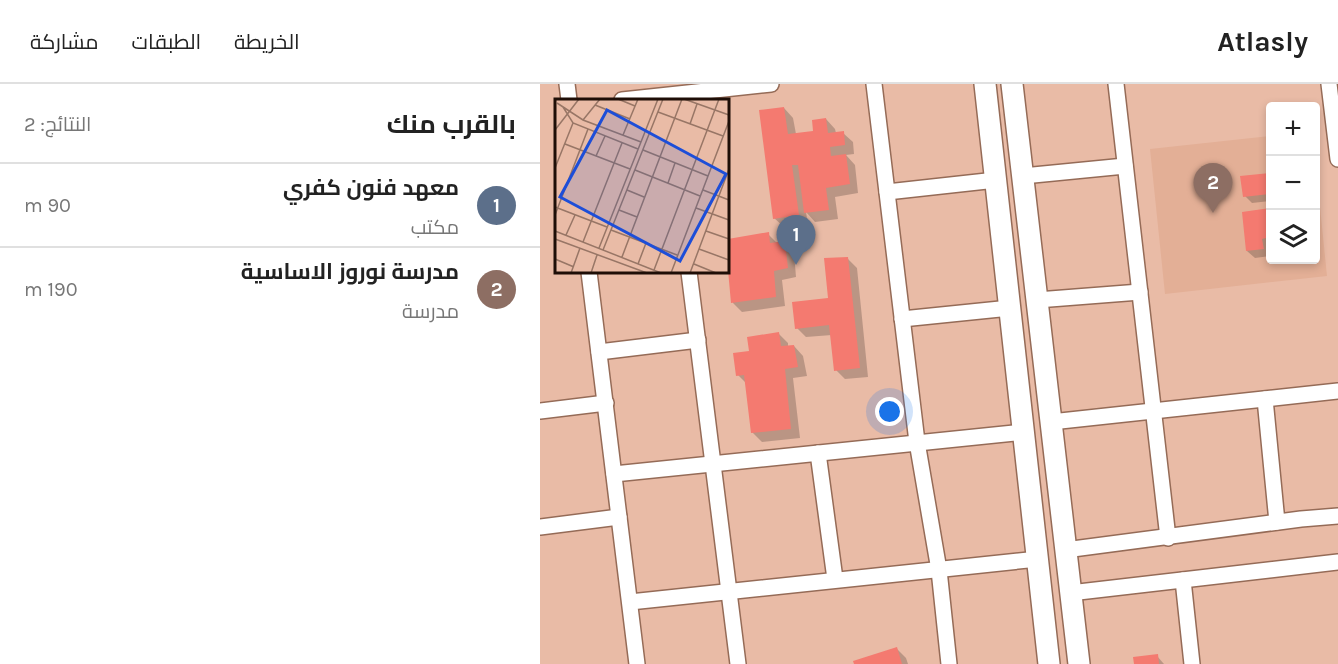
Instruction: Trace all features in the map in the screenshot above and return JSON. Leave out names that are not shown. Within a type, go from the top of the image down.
[{"type":"main road","points":[[985,84],[1049,664]]},
{"type":"main road","points":[[1012,84],[1078,664]]},
{"type":"main road","points":[[1001,224],[1028,222]]},
{"type":"main road","points":[[1029,474],[1057,472]]},
{"type":"main road","points":[[1045,627],[1074,624]]},
{"type":"street","points":[[567,84],[568,99]]},
{"type":"street","points":[[628,99],[667,93],[771,84]]},
{"type":"street","points":[[874,84],[917,442],[939,570],[949,664]]},
{"type":"street","points":[[1116,84],[1168,538]]},
{"type":"street","points":[[1329,84],[1338,159]]},
{"type":"street","points":[[1023,176],[1125,166]]},
{"type":"street","points":[[887,192],[996,180]]},
{"type":"street","points":[[589,273],[637,664]]},
{"type":"street","points":[[689,273],[738,664]]},
{"type":"street","points":[[1037,300],[1140,292]]},
{"type":"street","points":[[902,319],[1010,308]]},
{"type":"street","points":[[599,352],[698,339]]},
{"type":"street","points":[[1051,422],[1338,391]]},
{"type":"street","points":[[1264,399],[1276,522]]},
{"type":"street","points":[[540,411],[606,403]]},
{"type":"street","points":[[614,474],[1024,432]]},
{"type":"street","points":[[818,453],[835,579]]},
{"type":"street","points":[[1065,550],[1338,516]]},
{"type":"street","points":[[540,527],[619,517]]},
{"type":"street","points":[[630,602],[1038,559]]},
{"type":"street","points":[[1070,593],[1338,562]]},
{"type":"street","points":[[1183,580],[1192,664]]},
{"type":"shaded area","points":[[1266,136],[1266,264],[1320,264],[1320,207],[1327,276],[1165,294],[1150,149]]},
{"type":"building","points":[[784,107],[788,134],[813,131],[812,120],[826,118],[828,133],[844,131],[845,145],[830,147],[831,156],[846,154],[850,184],[826,188],[829,210],[804,213],[798,165],[792,165],[799,215],[773,219],[759,110]]},
{"type":"building","points":[[1266,173],[1266,194],[1243,197],[1240,176]]},
{"type":"building","points":[[1266,209],[1266,238],[1262,239],[1264,249],[1246,251],[1242,212]]},
{"type":"building","points":[[769,232],[770,243],[785,241],[788,268],[774,271],[776,297],[731,303],[729,239]]},
{"type":"building","points":[[848,257],[860,368],[834,371],[829,325],[795,329],[792,302],[828,298],[824,258]]},
{"type":"building","points":[[779,332],[781,346],[794,345],[798,367],[785,369],[791,429],[751,433],[744,375],[736,376],[733,353],[749,351],[747,337]]},
{"type":"building","points":[[897,647],[902,664],[854,664],[853,661]]},
{"type":"building","points":[[1158,654],[1159,664],[1134,664],[1133,657]]},
{"type":"place","name":"مدرسة نوروز الاساسية","points":[[1213,213]]},
{"type":"place","name":"معهد فنون كفري","points":[[796,265]]}]
